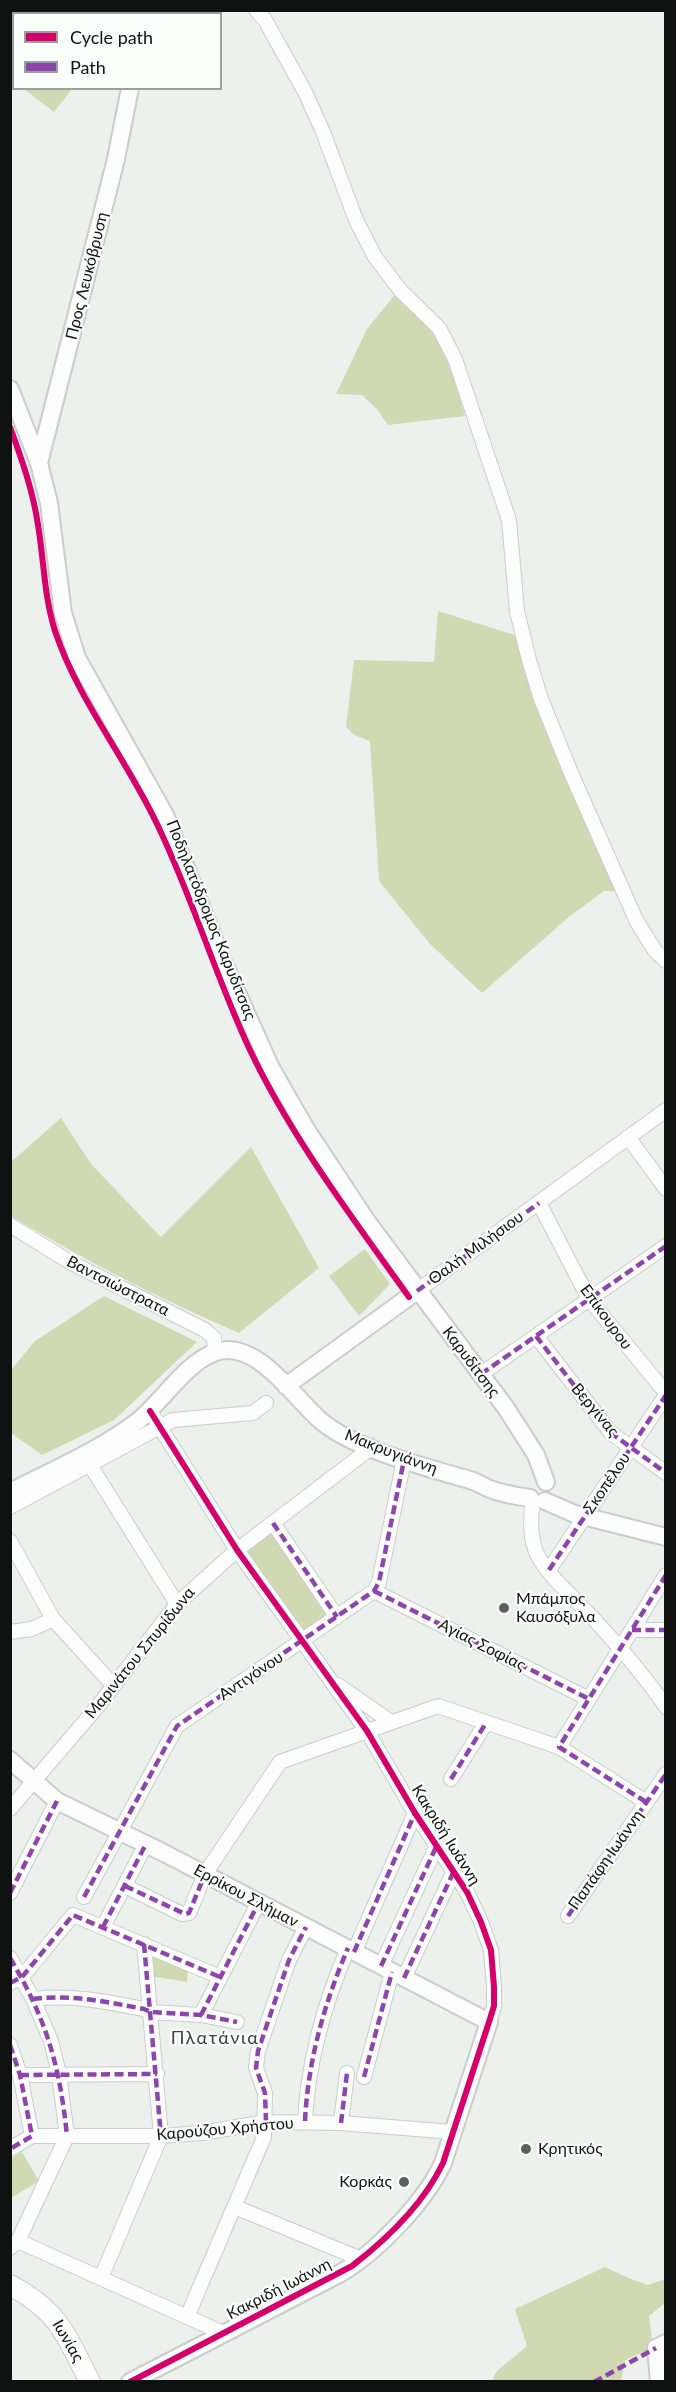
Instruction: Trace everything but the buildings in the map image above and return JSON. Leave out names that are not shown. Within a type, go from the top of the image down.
[{"type":"main road","name":"Ιωνίας","points":[[10,2285],[30,2296],[49,2311],[63,2330],[90,2382]]},
{"type":"main road","name":"Ιωνίας","points":[[10,2296],[35,2311],[50,2326],[81,2382]]},
{"type":"street","points":[[256,10],[275,37],[305,92],[323,132],[356,220],[375,257],[401,291],[439,328],[455,359],[509,520],[517,611],[541,699],[636,920],[655,951],[666,961]]},
{"type":"street","name":"Προς Λευκόβρυση","points":[[39,463],[116,159],[130,90]]},
{"type":"street","name":"Καρυδίτσης","points":[[10,389],[39,463],[53,523],[63,613],[77,658],[165,815],[226,968],[281,1087],[361,1212],[417,1291],[481,1374],[522,1435],[524,1450],[538,1491]]},
{"type":"street","name":"Θαλή Μιλήσιου","points":[[286,1386],[666,1110]]},
{"type":"street","points":[[628,1137],[666,1189]]},
{"type":"street","name":"Επίκουρου","points":[[539,1203],[589,1299],[666,1394]]},
{"type":"street","name":"Βαντσιώστρατα","points":[[10,1225],[68,1262],[205,1330],[214,1338],[215,1352]]},
{"type":"street","points":[[481,1374],[666,1246]]},
{"type":"street","name":"Βεργίνας","points":[[536,1336],[611,1432],[666,1473]]},
{"type":"street","name":"Μακρυγιάννη","points":[[215,1352],[229,1349],[243,1353],[264,1366],[325,1424],[371,1448],[476,1482],[491,1482],[538,1491],[574,1514],[666,1538]]},
{"type":"street","points":[[10,1492],[122,1433],[150,1411],[188,1371],[215,1352]]},
{"type":"street","name":"Σκοπέλου","points":[[549,1570],[666,1394]]},
{"type":"street","points":[[10,1507],[161,1428],[173,1419],[253,1413],[266,1403]]},
{"type":"street","name":"Κακριδή Ιωάννη","points":[[130,2382],[339,2274],[361,2259],[410,2210],[435,2181],[494,2006],[490,1950],[481,1922],[454,1871],[415,1813],[367,1731],[237,1550],[150,1411]]},
{"type":"street","name":"Μαρινάτου Σπυρίδωνα","points":[[10,1809],[98,1706],[177,1604],[237,1550],[371,1448]]},
{"type":"street","points":[[374,1591],[379,1582],[404,1460]]},
{"type":"street","points":[[90,1465],[177,1604]]},
{"type":"street","points":[[538,1491],[532,1520],[537,1554],[549,1570],[621,1647],[666,1707]]},
{"type":"street","points":[[273,1523],[337,1617]]},
{"type":"street","points":[[10,1541],[53,1619],[113,1684]]},
{"type":"street","points":[[559,1747],[666,1575]]},
{"type":"street","name":"Αντιγόνου","points":[[84,1897],[177,1726],[374,1591]]},
{"type":"street","name":"Αγίας Σοφίας","points":[[374,1591],[589,1699]]},
{"type":"street","points":[[10,1632],[32,1629],[53,1619]]},
{"type":"street","points":[[632,1630],[666,1630]]},
{"type":"street","points":[[328,1678],[391,1722]]},
{"type":"street","points":[[124,1886],[185,1914],[189,1913],[206,1874],[280,1762],[438,1706],[559,1747],[646,1802]]},
{"type":"street","points":[[451,1779],[486,1723]]},
{"type":"street","name":"Ερρίκου Σλήμαν","points":[[10,1760],[57,1801],[206,1874],[489,2022]]},
{"type":"street","name":"Παπάφη Ιωάννη","points":[[568,1916],[666,1774]]},
{"type":"street","points":[[10,1893],[57,1801]]},
{"type":"street","points":[[305,2121],[316,2037],[351,1950],[415,1813]]},
{"type":"street","points":[[103,1927],[146,1844]]},
{"type":"street","points":[[364,2076],[392,1972],[436,1845]]},
{"type":"street","points":[[392,1972],[454,1871]]},
{"type":"street","points":[[201,2015],[259,1902]]},
{"type":"street","points":[[16,1980],[73,1915],[220,1977]]},
{"type":"street","points":[[187,2317],[264,2137],[266,2122],[264,2093],[256,2068],[258,2051],[289,1960],[306,1927]]},
{"type":"street","points":[[101,2278],[161,2136],[144,1944]]},
{"type":"street","points":[[10,1958],[16,1980],[33,1999],[51,2041],[59,2074],[67,2136],[14,2244],[101,2278],[223,2333]]},
{"type":"street","points":[[33,1999],[58,1996],[79,1997],[151,2012],[201,2015],[237,2022]]},
{"type":"street","points":[[10,2045],[20,2075],[32,2136],[10,2148]]},
{"type":"street","points":[[341,2123],[347,2073]]},
{"type":"street","points":[[20,2075],[157,2074]]},
{"type":"street","name":"Καρούζου Χρήστου","points":[[32,2136],[161,2136],[202,2133],[266,2122],[305,2121],[453,2132]]},
{"type":"street","points":[[235,2207],[361,2259]]},
{"type":"street","points":[[659,2382],[661,2346]]},
{"type":"green space","points":[[25,90],[71,90],[54,112]]},
{"type":"green space","points":[[397,292],[437,338],[448,357],[465,416],[388,425],[377,409],[362,395],[336,394],[367,329]]},
{"type":"green space","points":[[438,611],[518,636],[520,652],[539,704],[615,891],[604,891],[570,916],[482,993],[430,944],[379,881],[370,741],[354,735],[346,727],[354,660],[434,662]]},
{"type":"green space","points":[[61,1118],[92,1165],[161,1237],[251,1147],[319,1268],[239,1333],[180,1307],[66,1248],[11,1216],[11,1162]]},
{"type":"green space","points":[[365,1249],[390,1284],[359,1316],[329,1276]]},
{"type":"green space","points":[[104,1296],[197,1342],[114,1420],[42,1455],[11,1433],[11,1370],[35,1341]]},
{"type":"green space","points":[[273,1532],[330,1616],[304,1633],[247,1550]]},
{"type":"green space","points":[[151,1953],[188,1969],[187,1982],[151,1976]]},
{"type":"green space","points":[[22,2152],[39,2181],[11,2198],[10,2159]]},
{"type":"green space","points":[[605,2267],[648,2285],[665,2279],[665,2303],[649,2316],[652,2341],[650,2349],[625,2360],[621,2381],[491,2382],[497,2371],[527,2346],[515,2309]]},
{"type":"marked path","points":[[417,1291],[539,1203]]},
{"type":"marked path","points":[[481,1374],[666,1246]]},
{"type":"marked path","points":[[536,1336],[611,1433],[666,1473]]},
{"type":"marked path","points":[[549,1570],[666,1395]]},
{"type":"marked path","points":[[84,1897],[177,1726],[374,1591],[379,1582],[404,1460]]},
{"type":"marked path","points":[[273,1523],[337,1617]]},
{"type":"marked path","points":[[646,1802],[559,1747],[666,1575]]},
{"type":"marked path","points":[[374,1591],[589,1699]]},
{"type":"marked path","points":[[632,1630],[666,1630]]},
{"type":"marked path","points":[[451,1779],[486,1723]]},
{"type":"marked path","points":[[568,1916],[666,1774]]},
{"type":"marked path","points":[[10,1893],[57,1801]]},
{"type":"marked path","points":[[354,1952],[415,1813]]},
{"type":"marked path","points":[[103,1927],[146,1844]]},
{"type":"marked path","points":[[381,1966],[437,1845]]},
{"type":"marked path","points":[[404,1978],[454,1871]]},
{"type":"marked path","points":[[125,1886],[185,1914],[189,1913],[205,1874]]},
{"type":"marked path","points":[[201,2015],[259,1902]]},
{"type":"marked path","points":[[10,1983],[22,1977],[73,1915],[220,1977]]},
{"type":"marked path","points":[[266,2122],[265,2093],[256,2068],[258,2051],[289,1960],[306,1927]]},
{"type":"marked path","points":[[144,1944],[161,2136]]},
{"type":"marked path","points":[[305,2121],[310,2077],[319,2033],[348,1948]]},
{"type":"marked path","points":[[10,1958],[33,2001],[49,2043],[60,2087],[67,2136]]},
{"type":"marked path","points":[[364,2077],[392,1972]]},
{"type":"marked path","points":[[33,1999],[61,1997],[89,2000],[151,2012],[201,2015],[237,2022]]},
{"type":"marked path","points":[[10,2045],[20,2075],[32,2136],[10,2149]]},
{"type":"marked path","points":[[341,2123],[347,2073]]},
{"type":"marked path","points":[[20,2075],[157,2074]]},
{"type":"marked path","points":[[594,2382],[656,2348]]},
{"type":"cycle path","name":"Ποδηλατόδρομος Καρυδίτσας","points":[[10,427],[36,512],[49,605],[55,631],[76,681],[145,800],[170,851],[225,992],[266,1081],[323,1176],[409,1297]]},
{"type":"cycle path","points":[[130,2382],[352,2266],[404,2219],[426,2192],[443,2163],[494,2006],[491,1950],[467,1892],[415,1813],[367,1731],[237,1550],[150,1411]]},
{"type":"place","name":"Μπάμπος Καυσόξυλα","points":[[504,1608]]},
{"type":"place","name":"Κρητικός","points":[[526,2149]]},
{"type":"place","name":"Κορκάς","points":[[404,2182]]},
{"type":"district","name":"Πλατάνια","points":[[215,2038]]}]
